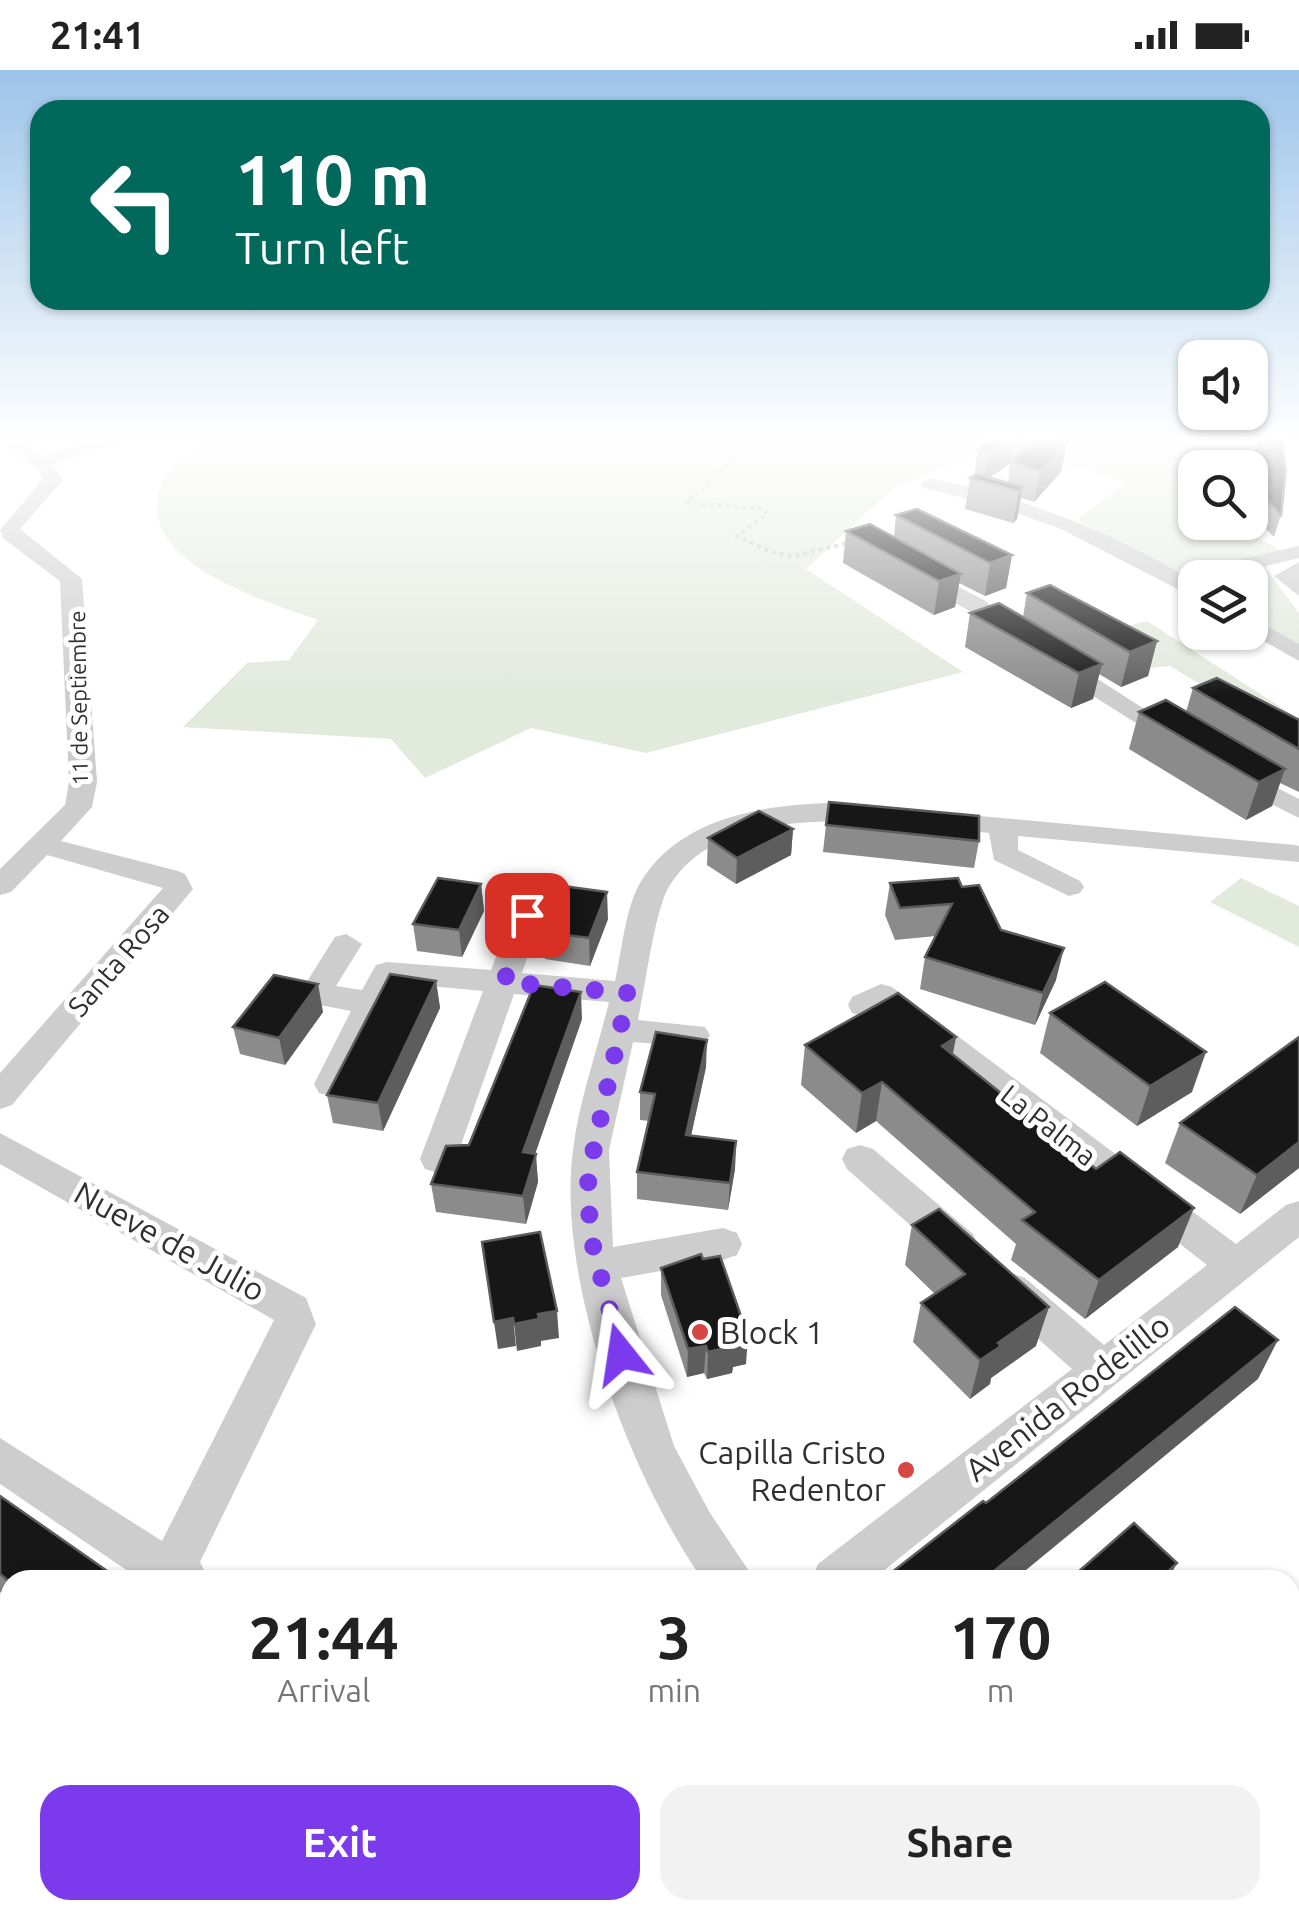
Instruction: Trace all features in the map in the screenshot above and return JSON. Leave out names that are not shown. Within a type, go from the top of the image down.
[{"type":"street","name":"11 de Septiembre","points":[[0,886],[78,807],[83,782],[72,579],[11,535],[10,522]]},
{"type":"street","points":[[1071,522],[1178,581]]},
{"type":"street","points":[[724,1570],[694,1528],[654,1452],[590,1234],[588,1176],[653,886],[676,858],[710,835],[748,820],[811,810],[1297,858],[1289,830],[1295,809],[1006,633],[976,605],[870,546]]},
{"type":"street","points":[[1268,561],[1299,552]]},
{"type":"street","points":[[1299,568],[1285,576],[1299,589]]},
{"type":"street","points":[[1268,632],[1299,654]]},
{"type":"street","points":[[1003,827],[1004,854],[1069,886]]},
{"type":"street","name":"Santa Rosa","points":[[0,1096],[178,889],[175,880],[168,877],[43,846]]},
{"type":"street","points":[[438,1159],[527,915]]},
{"type":"street","points":[[346,944],[315,994],[372,1003]]},
{"type":"street","points":[[330,1084],[387,972],[628,993]]},
{"type":"street","name":"La Palma","points":[[864,1005],[881,995],[1235,1265]]},
{"type":"street","points":[[620,1030],[693,1034]]},
{"type":"street","name":"Nueve de Julio","points":[[0,1147],[292,1310],[296,1324],[180,1570]]},
{"type":"street","points":[[860,1159],[1102,1369]]},
{"type":"street","name":"Avenida Rodelillo","points":[[848,1570],[1299,1216]]},
{"type":"street","points":[[597,1266],[723,1244]]},
{"type":"street","points":[[0,1458],[168,1570]]},
{"type":"path","points":[[756,522],[737,536],[781,556],[810,557],[846,542],[861,549],[870,546]]},
{"type":"shaded area","points":[[161,522],[856,522],[806,569],[963,672],[646,753],[531,728],[425,778],[391,739],[183,727],[247,663],[289,660],[318,620],[237,589],[183,556],[165,535]]},
{"type":"shaded area","points":[[1081,522],[1178,522],[1178,540],[1261,540],[1281,550],[1240,560],[1178,560],[1178,572]]},
{"type":"shaded area","points":[[1268,571],[1299,613],[1299,648],[1268,630]]},
{"type":"shaded area","points":[[1147,621],[1178,641],[1178,650],[1192,650],[1299,719],[1299,744],[1170,666],[1152,668],[1124,653],[1128,626]]},
{"type":"shaded area","points":[[1241,878],[1299,906],[1299,947],[1210,902]]},
{"type":"building","points":[[910,522],[945,522],[1012,555],[990,563]]},
{"type":"building","points":[[870,524],[961,574],[939,581],[846,531]]},
{"type":"building","points":[[1050,585],[1157,641],[1130,652],[1027,593]]},
{"type":"building","points":[[999,603],[1102,664],[1079,673],[970,613]]},
{"type":"building","points":[[1217,678],[1299,720],[1299,749],[1193,688]]},
{"type":"building","points":[[1166,700],[1285,769],[1259,782],[1139,712]]},
{"type":"building","points":[[829,802],[979,816],[979,841],[826,825]]},
{"type":"building","points":[[759,811],[793,829],[737,858],[708,838]]},
{"type":"building","points":[[438,878],[481,884],[459,930],[413,924]]},
{"type":"building","points":[[958,878],[962,887],[979,885],[1001,930],[1064,948],[1043,993],[925,957],[952,904],[900,908],[890,883]]},
{"type":"building","points":[[563,886],[607,892],[589,938],[543,932]]},
{"type":"building","points":[[390,974],[436,981],[378,1103],[327,1095]]},
{"type":"building","points":[[274,975],[318,984],[279,1038],[233,1027]]},
{"type":"building","points":[[1105,982],[1206,1052],[1150,1086],[1050,1013]]},
{"type":"building","points":[[534,985],[581,992],[523,1152],[536,1154],[523,1196],[431,1184],[446,1146],[469,1145]]},
{"type":"building","points":[[898,993],[956,1037],[942,1046],[1096,1169],[1120,1152],[1194,1208],[1099,1280],[1022,1220],[1035,1212],[882,1082],[862,1093],[805,1045]]},
{"type":"building","points":[[656,1032],[707,1040],[686,1135],[736,1141],[730,1183],[637,1172],[655,1094],[640,1092]]},
{"type":"building","points":[[1299,1037],[1299,1142],[1257,1175],[1180,1123]]},
{"type":"building","points":[[939,1209],[1049,1307],[980,1360],[921,1303],[965,1274],[912,1225]]},
{"type":"building","points":[[540,1232],[557,1311],[514,1324],[513,1318],[494,1322],[482,1242]]},
{"type":"building","points":[[701,1254],[703,1259],[720,1256],[748,1336],[732,1340],[734,1346],[708,1352],[706,1346],[688,1349],[661,1268]]},
{"type":"building","points":[[1235,1307],[1278,1340],[995,1570],[895,1570],[983,1501],[986,1503]]},
{"type":"building","points":[[0,1496],[106,1570],[0,1570]]},
{"type":"building","points":[[1134,1523],[1177,1563],[1170,1570],[1080,1570]]},
{"type":"place","name":"Block 1","points":[[700,1332]]},
{"type":"place","name":"Capilla Cristo Redentor","points":[[906,1470]]},
{"type":"route","points":[[527,915],[504,982],[628,993],[591,1150],[587,1203],[598,1272],[621,1354]]}]
